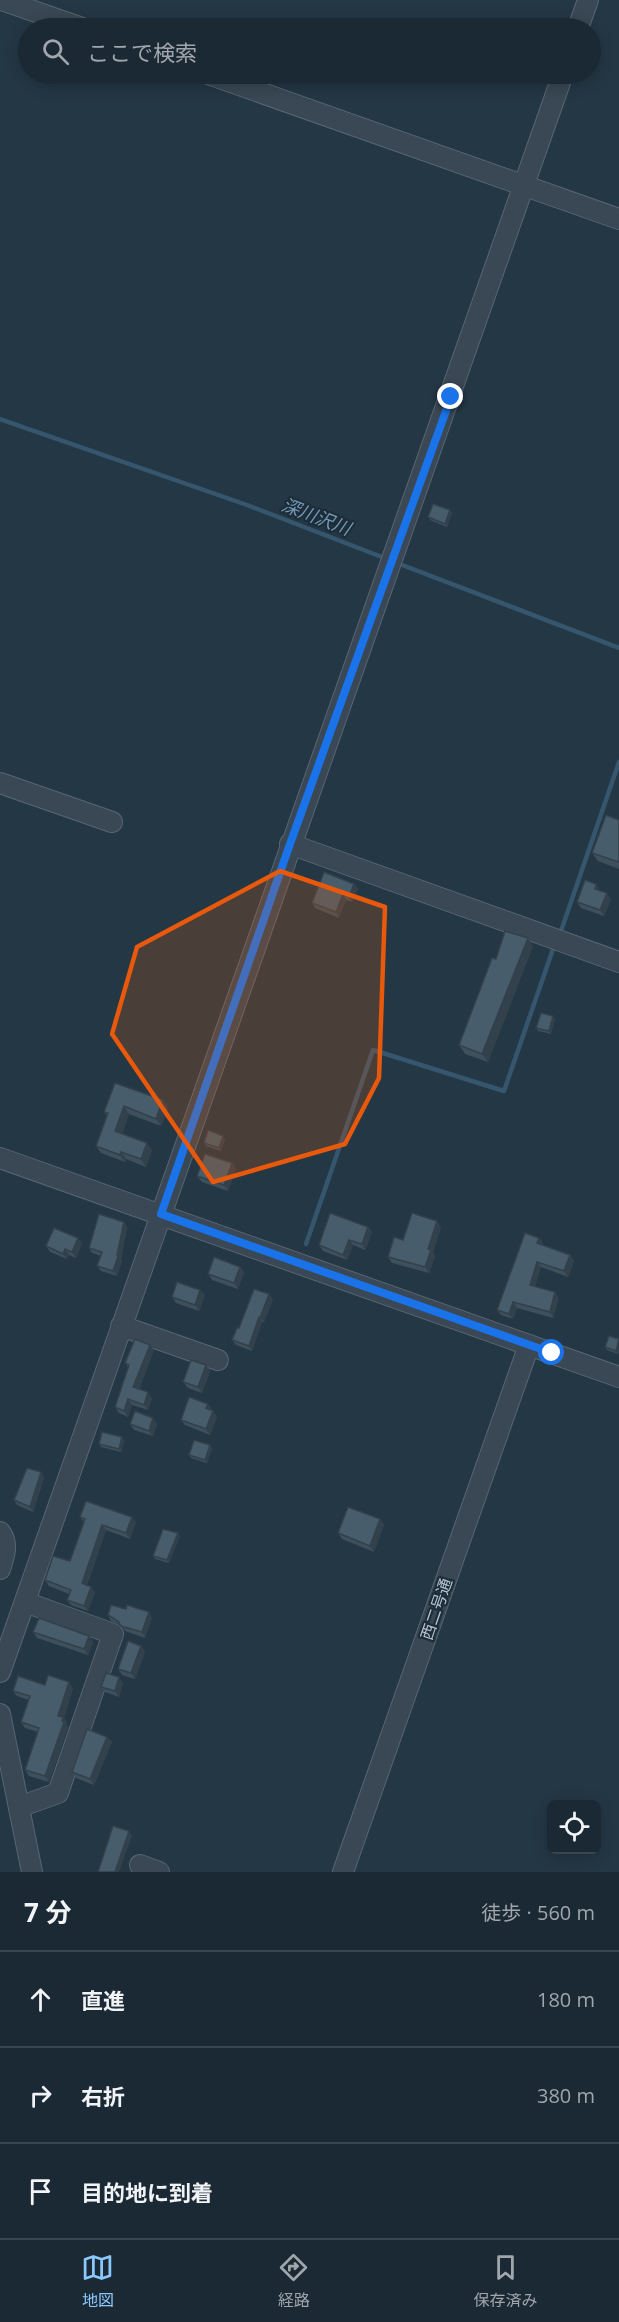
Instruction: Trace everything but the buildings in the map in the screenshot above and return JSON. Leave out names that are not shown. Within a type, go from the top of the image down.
[{"type":"street","points":[[2,0],[53,18]]},
{"type":"street","points":[[582,18],[588,0]]},
{"type":"street","points":[[236,84],[619,219]]},
{"type":"street","points":[[0,1672],[560,84]]},
{"type":"street","points":[[0,783],[112,822]]},
{"type":"street","points":[[290,844],[619,962]]},
{"type":"street","points":[[0,1158],[619,1377]]},
{"type":"street","points":[[121,1326],[218,1360]]},
{"type":"street","name":"西二号通","points":[[343,1872],[529,1345]]},
{"type":"street","points":[[0,1532],[4,1536],[5,1553],[0,1569]]},
{"type":"street","points":[[19,1807],[58,1793],[113,1634],[25,1602]]},
{"type":"street","points":[[0,1714],[32,1872]]},
{"type":"street","points":[[140,1865],[159,1872]]},
{"type":"highlighted area","points":[[280,871],[385,907],[379,1078],[345,1144],[213,1182],[112,1034],[137,947]]},
{"type":"waterway","name":"深川沢川","points":[[0,419],[247,505],[387,559]]},
{"type":"waterway","name":"深川沢川","points":[[397,563],[619,648]]},
{"type":"waterway","points":[[560,934],[619,762]]},
{"type":"waterway","points":[[306,1244],[373,1050],[504,1091],[553,949]]},
{"type":"route","points":[[451,397],[290,844],[161,1214],[552,1353]]}]
